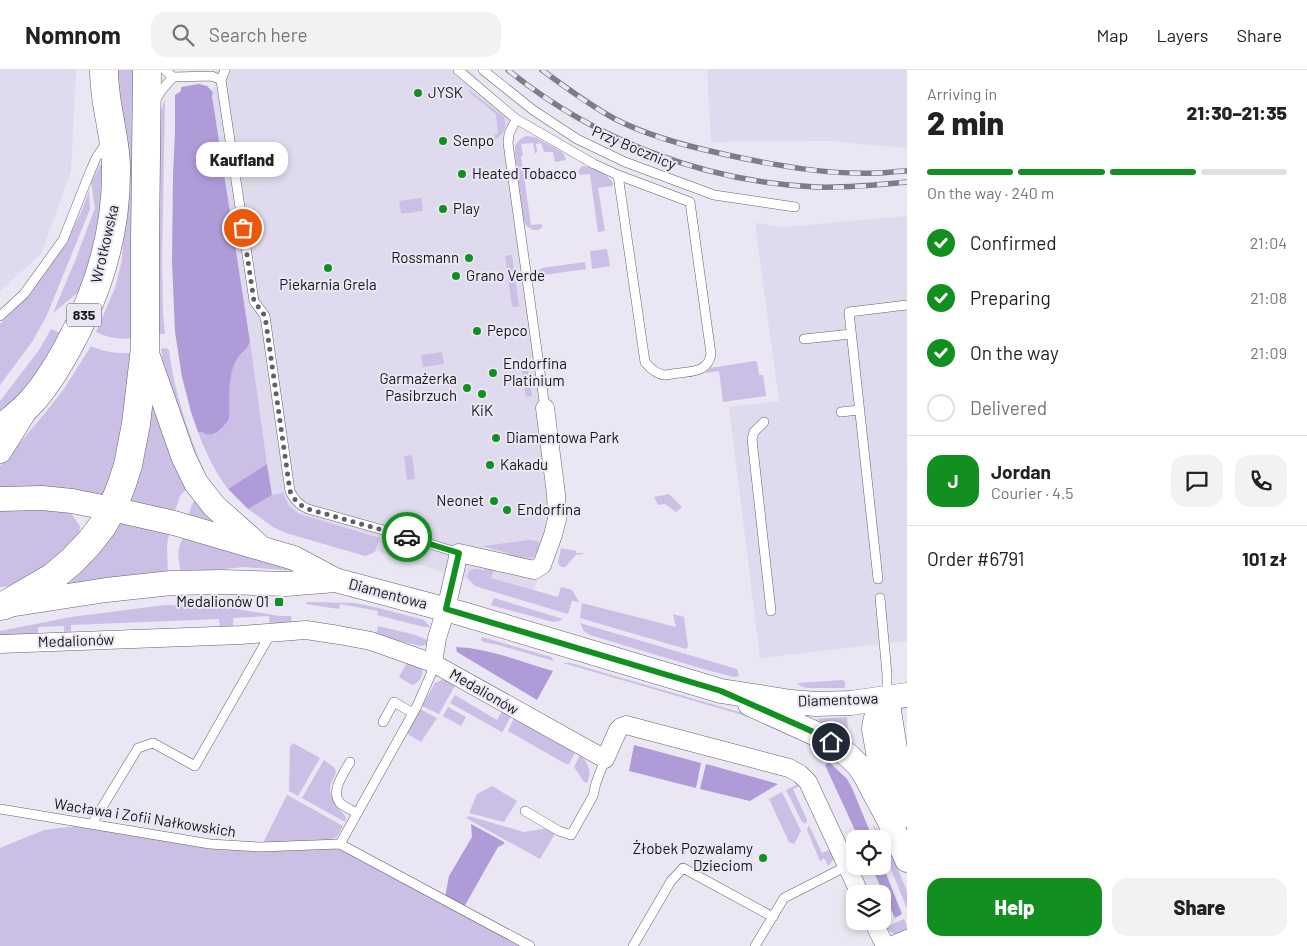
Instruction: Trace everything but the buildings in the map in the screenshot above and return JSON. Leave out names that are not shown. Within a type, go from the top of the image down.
[{"type":"main road","name":"Wrotkowska","points":[[31,402],[50,378],[78,329],[93,296],[106,254],[116,192],[116,166],[104,70]]},
{"type":"main road","name":"Wrotkowska","points":[[2,605],[42,584],[68,565],[90,542],[103,525],[112,508],[122,484],[134,440],[145,348],[147,70]]},
{"type":"main road","name":"835","points":[[0,430],[31,402]]},
{"type":"street","name":"Wrotkowska","points":[[145,348],[183,456],[196,483],[214,506],[262,548]]},
{"type":"street","points":[[0,451],[31,402]]},
{"type":"street","points":[[433,663],[437,638],[459,553],[534,570],[542,564],[557,519],[556,494],[545,408]]},
{"type":"street","name":"Diamentowa","points":[[0,499],[57,499],[112,508],[174,523],[294,558],[335,580],[446,609],[721,691],[816,704],[897,697]]},
{"type":"street","name":"Diamentowa","points":[[2,605],[171,582],[286,584],[335,580]]},
{"type":"street","name":"Medalionów","points":[[0,644],[306,630],[339,635],[371,642],[433,663],[605,759]]},
{"type":"street","points":[[721,691],[824,737],[838,747],[859,766],[898,818]]},
{"type":"street","points":[[897,697],[897,761],[903,783]]},
{"type":"street","points":[[897,697],[880,708],[875,719],[874,729],[898,818],[907,860]]},
{"type":"street","points":[[605,759],[618,730],[626,726],[788,768],[800,774],[808,782],[846,864]]},
{"type":"street","points":[[898,818],[907,743]]},
{"type":"street","points":[[877,930],[885,946]]},
{"type":"street","points":[[891,946],[907,939]]},
{"type":"lane","points":[[164,70],[173,77],[212,76],[221,80]]},
{"type":"lane","points":[[225,70],[221,80],[254,301],[265,316],[290,491],[293,498],[308,509],[459,553]]},
{"type":"lane","points":[[458,70],[516,119],[594,164],[690,202],[711,354],[710,360],[705,366],[697,370],[664,375],[650,368],[645,362],[618,175]]},
{"type":"lane","name":"Przy Bocznicy","points":[[482,70],[533,110],[577,139],[625,162],[714,194],[795,207]]},
{"type":"lane","points":[[146,123],[156,98],[173,77]]},
{"type":"lane","points":[[516,119],[509,134],[508,143],[545,408]]},
{"type":"lane","points":[[0,316],[24,294],[63,240],[93,165],[112,134]]},
{"type":"lane","points":[[878,579],[849,312],[907,305]]},
{"type":"lane","points":[[804,339],[851,334]]},
{"type":"lane","points":[[841,412],[859,410]]},
{"type":"lane","points":[[764,422],[754,432],[752,439],[771,611]]},
{"type":"lane","points":[[880,598],[887,674],[897,697]]},
{"type":"lane","points":[[92,824],[138,748],[153,743],[195,766],[270,633]]},
{"type":"lane","points":[[433,663],[431,674],[413,713],[340,844],[530,946]]},
{"type":"lane","points":[[383,722],[394,702],[413,713]]},
{"type":"lane","points":[[526,811],[560,831],[571,834],[593,796],[605,759]]},
{"type":"lane","points":[[350,762],[339,783],[337,796],[341,804],[357,813]]},
{"type":"lane","name":"Wacława i Zofii Nałkowskich","points":[[0,809],[210,844],[260,847],[340,844]]},
{"type":"lane","points":[[755,946],[784,898],[846,867]]},
{"type":"lane","points":[[633,946],[671,881],[683,868],[773,917]]},
{"type":"shaded area","points":[[0,70],[76,70],[71,171],[41,254],[0,291]]},
{"type":"shaded area","points":[[113,70],[136,70],[134,338],[129,339],[119,339],[96,332],[115,288],[122,260],[124,213]]},
{"type":"shaded area","points":[[218,70],[470,70],[522,119],[514,134],[512,143],[559,493],[545,565],[530,596],[455,576],[274,518],[212,96]]},
{"type":"shaded area","points":[[707,70],[907,70],[907,148],[828,141],[711,142]]},
{"type":"shaded area","points":[[199,84],[207,86],[213,92],[212,96],[250,342],[236,361],[231,374],[229,419],[214,434],[198,432],[182,377],[175,332],[172,262],[175,95],[181,91],[181,87]]},
{"type":"shaded area","points":[[468,90],[504,117],[504,130],[495,139],[495,134],[498,133],[496,114]]},
{"type":"shaded area","points":[[165,99],[162,258],[165,334],[158,334],[161,110]]},
{"type":"shaded area","points":[[526,136],[535,137],[562,152],[566,160],[555,162],[553,152],[544,152],[541,143],[536,144],[537,151],[535,154],[533,143],[521,144],[531,225],[541,224],[543,226],[538,230],[528,227],[524,222],[515,153],[517,143]]},
{"type":"shaded area","points":[[100,165],[103,165],[107,180],[86,286],[53,313],[95,208],[91,182]]},
{"type":"shaded area","points":[[582,166],[599,171],[613,183],[612,186],[598,188],[605,231],[598,232],[590,174],[580,175],[578,171]]},
{"type":"shaded area","points":[[89,191],[90,209],[47,315],[32,342],[0,385],[0,324],[28,296],[67,241]]},
{"type":"shaded area","points":[[421,198],[423,211],[401,214],[399,201]]},
{"type":"shaded area","points":[[907,216],[907,641],[760,658],[729,407],[779,401],[755,223],[785,227]]},
{"type":"shaded area","points":[[607,249],[610,266],[592,269],[590,251]]},
{"type":"shaded area","points":[[512,255],[519,306],[512,307],[505,256]]},
{"type":"shaded area","points":[[585,262],[586,269],[537,276],[536,272],[542,268]]},
{"type":"shaded area","points":[[51,329],[65,335],[0,422],[0,401],[39,350]]},
{"type":"shaded area","points":[[250,342],[267,464],[228,489],[211,462],[198,432],[203,432],[229,411],[233,366]]},
{"type":"shaded area","points":[[91,346],[117,353],[133,353],[131,397],[107,497],[0,489],[0,466],[64,389]]},
{"type":"shaded area","points":[[166,348],[169,350],[182,412],[204,471],[202,474],[164,371],[161,349]]},
{"type":"shaded area","points":[[442,352],[444,364],[423,367],[421,355]]},
{"type":"shaded area","points":[[526,359],[532,396],[526,397],[520,360]]},
{"type":"shaded area","points":[[757,362],[759,375],[763,375],[766,396],[723,402],[719,371],[706,373],[710,368]]},
{"type":"shaded area","points":[[149,397],[188,487],[180,496],[174,514],[126,502]]},
{"type":"shaded area","points":[[412,455],[415,479],[407,480],[404,456]]},
{"type":"shaded area","points":[[267,464],[272,495],[248,509],[228,489]]},
{"type":"shaded area","points":[[283,493],[289,506],[299,514],[380,538],[375,552],[365,556],[286,533],[273,527],[248,509],[272,495]]},
{"type":"shaded area","points":[[669,494],[682,507],[676,512],[665,504],[658,505],[654,497]]},
{"type":"shaded area","points":[[196,499],[220,524],[188,517],[192,504]]},
{"type":"shaded area","points":[[25,507],[70,512],[80,526],[79,536],[62,557],[15,586],[0,587],[0,509]]},
{"type":"shaded area","points":[[116,521],[169,532],[167,546],[168,574],[55,588]]},
{"type":"shaded area","points":[[184,535],[311,572],[244,567],[181,573],[178,554]]},
{"type":"shaded area","points":[[529,540],[539,543],[537,552],[532,558],[521,557],[483,546]]},
{"type":"shaded area","points":[[561,548],[583,554],[576,555],[565,567],[562,567],[558,562]]},
{"type":"shaded area","points":[[486,566],[494,569],[491,578],[558,597],[561,587],[572,590],[579,602],[572,601],[568,614],[475,586],[467,577],[469,571],[475,569],[485,570]]},
{"type":"shaded area","points":[[494,598],[563,619],[553,622],[491,605]]},
{"type":"shaded area","points":[[307,602],[355,603],[424,620],[430,627],[377,615],[378,611],[340,604],[339,609],[306,604]]},
{"type":"shaded area","points":[[582,603],[676,627],[673,614],[684,617],[688,647],[686,649],[580,618]]},
{"type":"shaded area","points":[[165,605],[225,607],[279,616],[291,616],[292,625],[270,626],[269,616],[233,618],[233,629],[220,629],[219,619],[71,625],[71,635],[64,636],[64,626],[38,627],[38,637],[0,640],[0,631],[71,617]]},
{"type":"shaded area","points":[[580,623],[737,669],[739,676],[734,677],[703,669],[590,635],[584,631]]},
{"type":"shaded area","points":[[378,626],[416,635],[429,641],[421,646],[376,636]]},
{"type":"shaded area","points":[[482,637],[551,657],[554,661],[483,642],[481,640]]},
{"type":"shaded area","points":[[456,647],[493,653],[553,671],[537,700],[457,652]]},
{"type":"shaded area","points":[[409,659],[422,667],[423,670],[420,680],[412,685],[399,677]]},
{"type":"shaded area","points":[[563,663],[571,663],[791,727],[753,718]]},
{"type":"shaded area","points":[[444,679],[456,684],[439,714],[422,706],[435,683]]},
{"type":"shaded area","points":[[843,680],[845,688],[807,688],[797,683]]},
{"type":"shaded area","points":[[455,695],[497,720],[502,711],[511,716],[503,731],[450,703]]},
{"type":"shaded area","points":[[448,707],[466,717],[461,726],[443,716]]},
{"type":"shaded area","points":[[420,709],[437,718],[421,742],[406,733]]},
{"type":"shaded area","points":[[847,717],[848,731],[842,737],[817,719]]},
{"type":"shaded area","points":[[514,718],[575,752],[569,764],[508,731]]},
{"type":"shaded area","points":[[293,743],[320,758],[298,796],[289,791],[290,747]]},
{"type":"shaded area","points":[[634,745],[701,763],[696,788],[629,771]]},
{"type":"shaded area","points":[[580,755],[586,761],[589,768],[587,783],[584,782],[574,767]]},
{"type":"shaded area","points":[[324,760],[335,768],[335,775],[330,789],[334,802],[346,817],[345,822],[302,798]]},
{"type":"shaded area","points":[[829,762],[847,779],[869,830],[855,830],[825,765]]},
{"type":"shaded area","points":[[706,764],[778,784],[750,801],[700,789]]},
{"type":"shaded area","points":[[798,784],[798,787],[793,789],[807,820],[806,824],[802,822],[786,790]]},
{"type":"shaded area","points":[[492,786],[517,801],[504,822],[469,813],[477,794]]},
{"type":"shaded area","points":[[782,792],[801,831],[794,844],[789,842],[769,799]]},
{"type":"shaded area","points":[[287,795],[343,826],[337,837],[327,841],[263,843]]},
{"type":"shaded area","points":[[469,816],[524,832],[548,828],[556,832],[540,859],[466,818]]},
{"type":"shaded area","points":[[92,824],[210,844],[340,844],[530,946],[0,946],[0,848],[44,830]]},
{"type":"shaded area","points":[[471,824],[504,842],[504,844],[498,847],[464,907],[445,897],[449,876],[472,837]]},
{"type":"shaded area","points":[[809,825],[822,853],[831,849],[833,858],[828,866],[824,858],[820,861],[807,830]]},
{"type":"shaded area","points":[[891,853],[907,891],[907,909],[891,869]]},
{"type":"shaded area","points":[[875,875],[887,875],[891,885],[880,885]]},
{"type":"shaded area","points":[[891,886],[902,914],[895,918],[891,909]]},
{"type":"shaded area","points":[[904,919],[907,931],[896,935],[887,930],[891,930],[891,925]]},
{"type":"railway","points":[[508,70],[541,95],[577,117],[653,153],[692,166],[774,183],[816,187],[850,187],[907,182]]},
{"type":"railway","points":[[542,70],[615,119],[641,131],[681,144],[761,162],[819,171],[858,173],[907,171]]},
{"type":"way so far","points":[[243,228],[254,301],[265,316],[290,491],[293,498],[308,509],[407,537]]},
{"type":"place","name":"JYSK","points":[[418,93]]},
{"type":"place","name":"Senpo","points":[[443,141]]},
{"type":"place","name":"Heated Tobacco","points":[[462,174]]},
{"type":"place","name":"Play","points":[[443,209]]},
{"type":"place","name":"Kaufland","points":[[243,228]]},
{"type":"place","name":"Rossmann","points":[[469,258]]},
{"type":"place","name":"Piekarnia Grela","points":[[328,268]]},
{"type":"place","name":"Grano Verde","points":[[456,276]]},
{"type":"place","name":"Pepco","points":[[477,331]]},
{"type":"place","name":"Endorfina Platinium","points":[[493,373]]},
{"type":"place","name":"Garmażerka Pasibrzuch","points":[[467,388]]},
{"type":"place","name":"KiK","points":[[482,394]]},
{"type":"place","name":"Diamentowa Park","points":[[496,438]]},
{"type":"place","name":"Kakadu","points":[[490,465]]},
{"type":"place","name":"Neonet","points":[[494,501]]},
{"type":"place","name":"Endorfina","points":[[507,510]]},
{"type":"place","name":"Medalionów 01","points":[[279,602]]},
{"type":"place","name":"Żłobek Pozwalamy Dzieciom","points":[[763,858]]},
{"type":"route","points":[[407,537],[459,553],[446,609],[721,691],[807,729],[831,742]]}]
